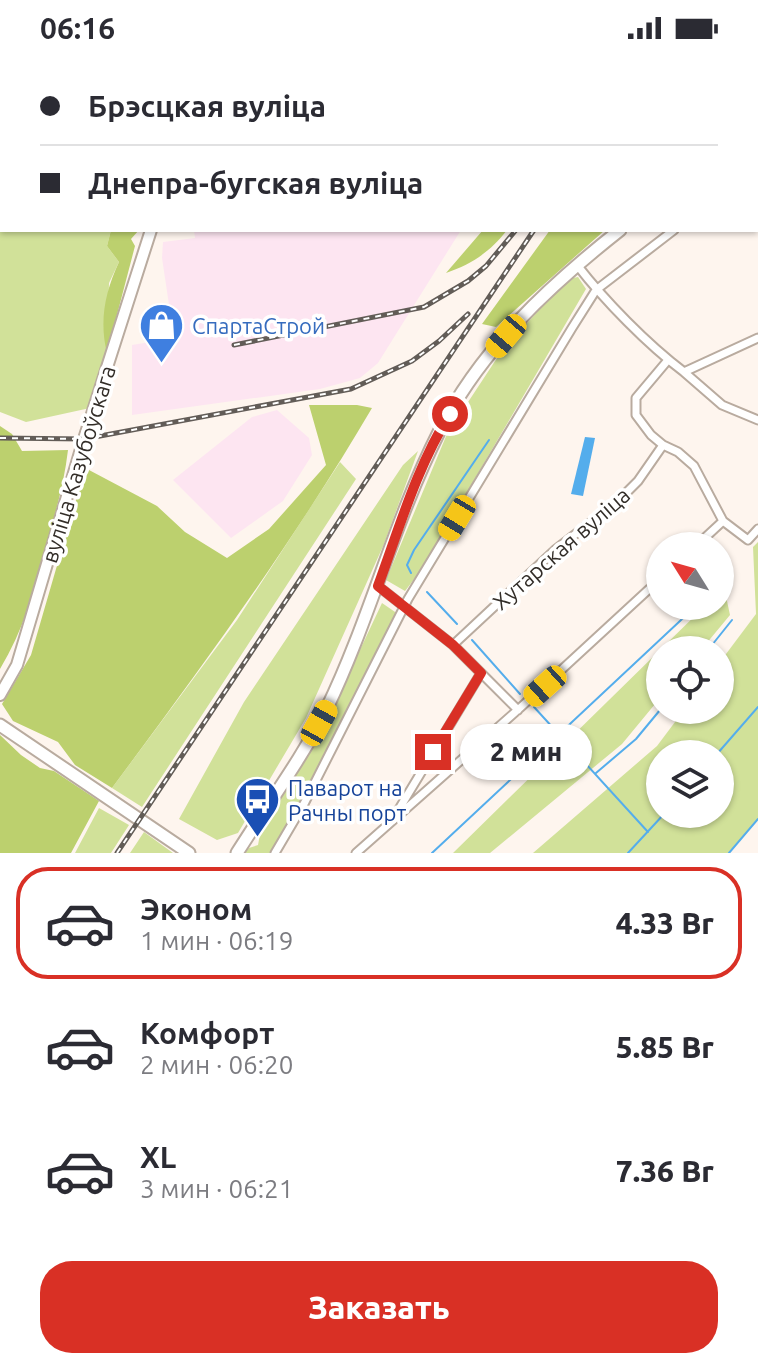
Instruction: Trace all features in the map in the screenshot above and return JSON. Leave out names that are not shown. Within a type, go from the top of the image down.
[{"type":"main road","points":[[237,853],[327,707],[440,430],[488,357],[515,325],[550,287],[617,232]]},
{"type":"main road","points":[[0,725],[189,853]]},
{"type":"street","name":"вуліца Казубоўскага","points":[[0,695],[17,665],[84,439],[150,232]]},
{"type":"street","points":[[275,853],[305,802],[405,607],[596,290],[671,232]]},
{"type":"street","points":[[577,264],[596,290],[668,360],[722,405],[758,420]]},
{"type":"street","points":[[684,372],[758,338]]},
{"type":"street","points":[[668,360],[636,398],[636,415],[663,445],[678,452],[694,466],[723,521],[748,540],[758,529]]},
{"type":"street","name":"Хутарская вуліца","points":[[453,645],[556,549],[616,503],[638,481],[663,445]]},
{"type":"street","points":[[711,532],[723,521]]},
{"type":"street","points":[[378,586],[453,645],[518,710]]},
{"type":"street","points":[[356,853],[646,592]]},
{"type":"street","points":[[391,823],[481,673]]},
{"type":"shaded area","points":[[194,232],[460,232],[378,363],[360,378],[320,389],[132,415],[132,345],[174,338],[162,258],[163,242],[195,238]]},
{"type":"shaded area","points":[[277,410],[309,438],[312,455],[283,501],[231,538],[173,480],[252,417]]},
{"type":"green space","points":[[0,232],[110,232],[107,246],[119,262],[109,283],[107,353],[90,408],[26,422],[0,412]]},
{"type":"green space","points":[[110,232],[137,232],[131,239],[135,246],[107,353],[105,307],[119,262],[107,246]]},
{"type":"green space","points":[[481,232],[505,232],[480,256],[446,273]]},
{"type":"green space","points":[[549,232],[603,232],[496,327],[482,324]]},
{"type":"green space","points":[[578,277],[586,289],[422,569],[405,591],[386,580],[447,434],[503,349],[568,279]]},
{"type":"green space","points":[[309,405],[372,408],[280,554],[112,788],[75,765],[58,742],[13,721],[2,704],[31,655],[81,483],[89,470],[157,506],[185,532],[227,558],[269,529],[326,465]]},
{"type":"green space","points":[[0,426],[12,434],[22,451],[68,450],[59,499],[33,594],[22,625],[0,669]]},
{"type":"green space","points":[[418,451],[384,544],[306,718],[238,833],[217,840],[179,819],[244,702],[403,465]]},
{"type":"green space","points":[[340,462],[356,479],[142,807],[112,788],[237,620]]},
{"type":"green space","points":[[758,542],[758,819],[729,853],[533,853],[646,755],[646,828],[734,828],[734,740],[662,740],[674,724],[734,724],[734,643],[756,614],[753,547]]},
{"type":"green space","points":[[382,603],[398,614],[328,755],[270,853],[245,853],[258,845],[261,829],[326,722]]},
{"type":"green space","points":[[691,620],[726,620],[713,636],[674,636]]},
{"type":"green space","points":[[646,664],[646,715],[622,744],[490,853],[453,853]]},
{"type":"green space","points":[[0,735],[40,768],[54,771],[99,801],[71,853],[0,853]]},
{"type":"green space","points":[[99,808],[129,825],[111,853],[75,853]]},
{"type":"green space","points":[[144,832],[173,853],[130,853]]},
{"type":"water","points":[[585,437],[595,438],[583,496],[571,494]]},
{"type":"waterway","points":[[411,573],[407,565],[414,550],[489,440]]},
{"type":"waterway","points":[[427,592],[457,624]]},
{"type":"waterway","points":[[432,853],[681,620]]},
{"type":"waterway","points":[[719,636],[732,620]]},
{"type":"waterway","points":[[472,640],[520,694]]},
{"type":"waterway","points":[[534,707],[648,832]]},
{"type":"waterway","points":[[729,740],[758,707]]},
{"type":"waterway","points":[[596,773],[636,739],[648,724]]},
{"type":"waterway","points":[[729,853],[758,819]]},
{"type":"waterway","points":[[628,853],[651,828]]},
{"type":"railway","points":[[234,345],[424,307],[468,281],[486,266],[514,232]]},
{"type":"railway","points":[[117,853],[533,232]]},
{"type":"railway","points":[[0,438],[84,439],[351,389],[412,361],[468,314]]},
{"type":"place","name":"СпартаСтрой","points":[[161,364]]},
{"type":"place","name":"Паварот на Рачны порт","points":[[257,839]]},
{"type":"route","points":[[433,752],[481,673],[453,645],[378,586],[415,485],[450,414]]}]
